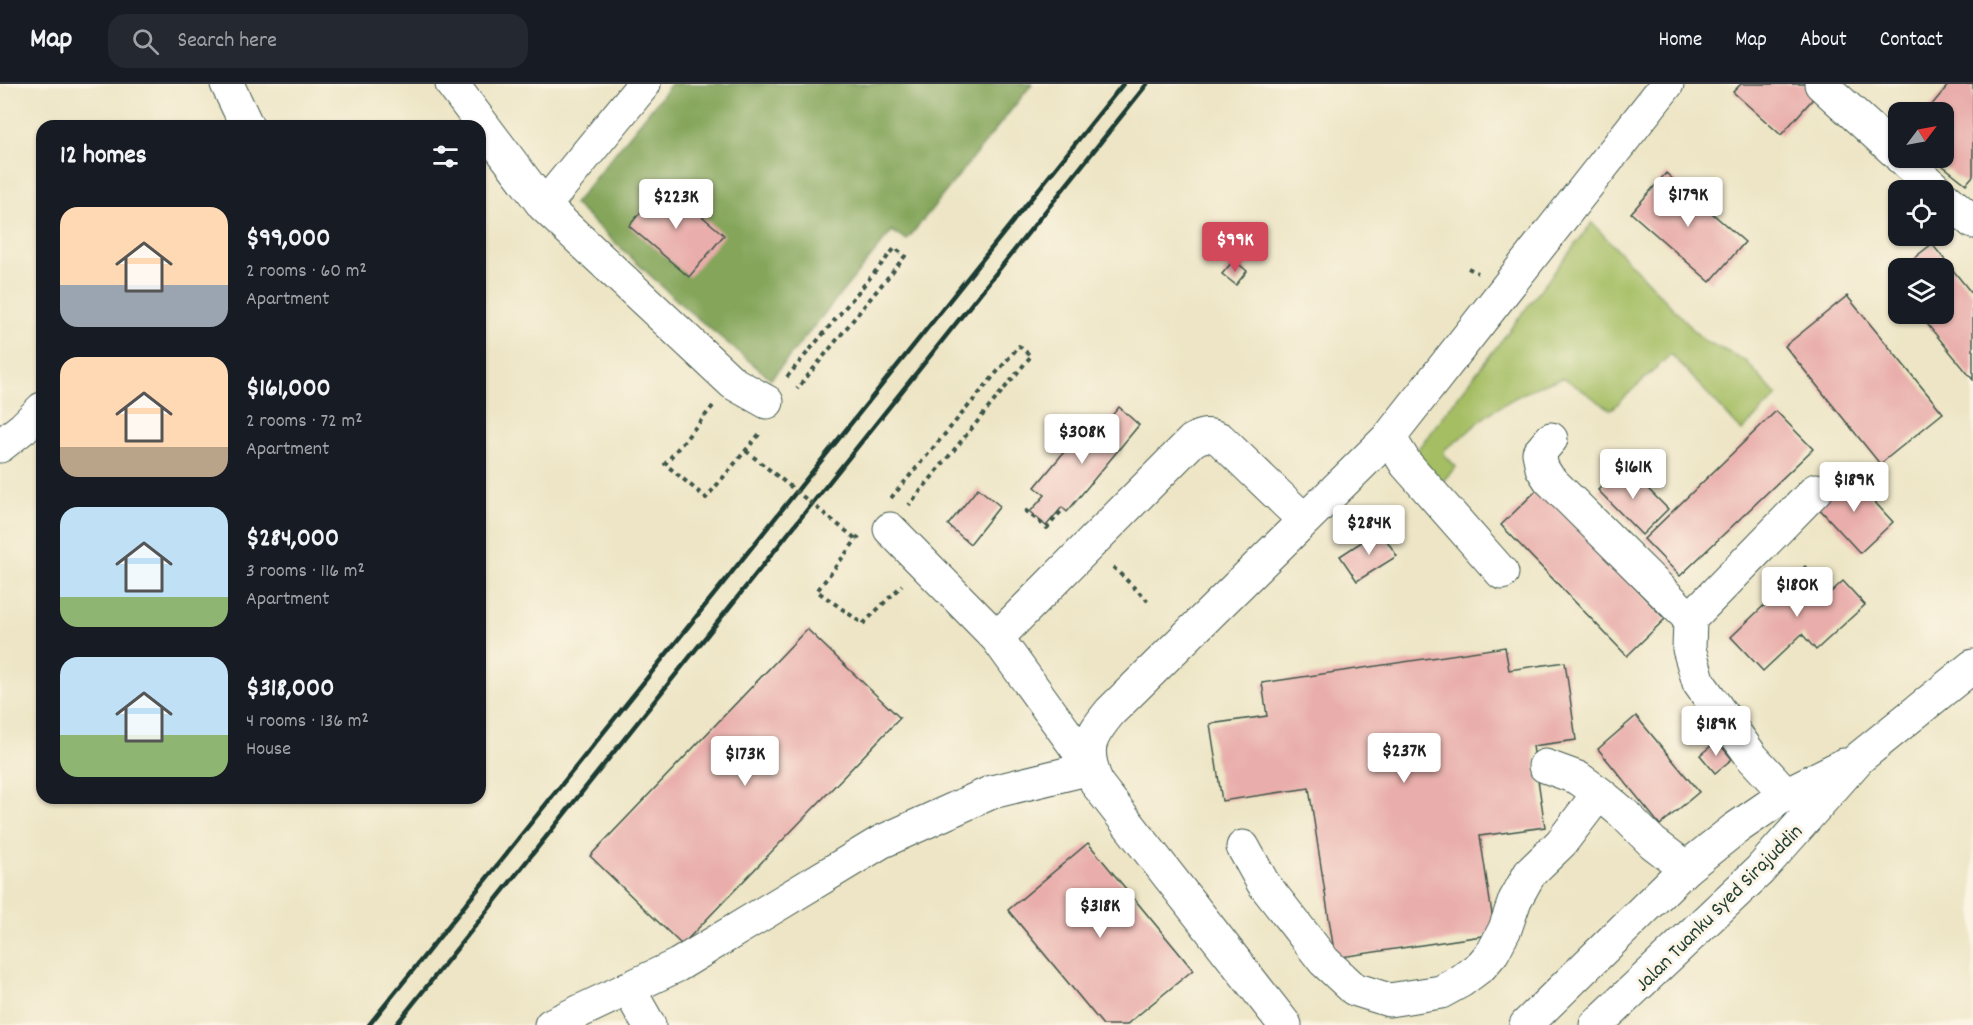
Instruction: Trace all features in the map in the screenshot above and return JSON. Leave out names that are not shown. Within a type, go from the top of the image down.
[{"type":"main road","points":[[227,84],[244,120]]},
{"type":"main road","points":[[452,84],[479,120]]},
{"type":"main road","points":[[544,206],[644,84]]},
{"type":"main road","points":[[1285,1025],[1106,798],[1091,768],[1089,748],[1094,732],[1110,712],[1389,437],[1667,84]]},
{"type":"main road","points":[[1821,84],[1888,145]]},
{"type":"main road","points":[[486,129],[544,206],[732,383],[775,407]]},
{"type":"main road","points":[[1913,168],[1926,180]]},
{"type":"main road","points":[[1954,206],[1973,222]]},
{"type":"main road","points":[[0,446],[36,415]]},
{"type":"main road","points":[[997,638],[1192,441],[1201,435],[1210,434],[1220,439],[1304,520]]},
{"type":"main road","points":[[1389,437],[1406,464],[1502,573]]},
{"type":"main road","points":[[1551,439],[1539,453],[1542,468],[1549,479],[1690,619]]},
{"type":"main road","points":[[1786,794],[1752,757],[1699,683],[1689,649],[1690,619],[1815,490]]},
{"type":"main road","points":[[881,520],[997,638],[1091,768]]},
{"type":"main road","name":"Jalan Tuanku Syed Sirajuddin","points":[[1596,1025],[1761,870],[1859,758],[1973,666]]},
{"type":"main road","name":"Jalan Tuanku Syed Sirajuddin","points":[[1526,1025],[1686,868],[1735,829],[1786,794],[1859,758]]},
{"type":"main road","points":[[1545,766],[1578,778],[1599,793],[1653,843],[1686,868]]},
{"type":"main road","points":[[551,1025],[678,965],[881,842],[992,792],[1091,768]]},
{"type":"main road","points":[[1243,847],[1263,883],[1324,961],[1354,989],[1389,1000],[1441,992],[1481,966],[1493,952],[1505,930],[1515,900],[1530,873],[1560,843],[1599,793]]},
{"type":"main road","points":[[628,988],[648,1025]]},
{"type":"path","points":[[732,383],[665,464],[706,498],[746,451],[775,407],[895,248],[905,256],[775,407]]},
{"type":"path","points":[[881,520],[1019,346],[1031,356],[881,520],[856,539],[817,591],[863,624],[924,562]]},
{"type":"path","points":[[746,451],[856,539]]},
{"type":"path","points":[[1025,510],[1047,528],[1063,508]]},
{"type":"path","points":[[1113,566],[1148,601]]},
{"type":"green space","points":[[671,84],[1032,84],[907,240],[892,231],[771,379],[685,308],[574,204]]},
{"type":"green space","points":[[1592,223],[1703,340],[1745,360],[1777,396],[1742,431],[1671,354],[1611,410],[1564,378],[1535,388],[1506,403],[1445,449],[1444,454],[1456,467],[1440,484],[1414,454]]},
{"type":"building","points":[[1741,84],[1810,84],[1819,92],[1781,135],[1733,92]]},
{"type":"building","points":[[1949,84],[1973,84],[1973,176],[1966,184],[1946,168],[1954,168],[1954,102],[1934,102]]},
{"type":"building","points":[[1666,173],[1745,242],[1710,282],[1631,213]]},
{"type":"building","points":[[664,184],[724,235],[689,277],[629,226]]},
{"type":"building","points":[[1929,246],[1934,246],[1943,258],[1914,258]]},
{"type":"building","points":[[1234,260],[1247,271],[1236,285],[1222,274]]},
{"type":"building","points":[[1954,271],[1973,295],[1973,380],[1927,324],[1954,324]]},
{"type":"building","points":[[1847,296],[1943,413],[1880,464],[1785,346]]},
{"type":"building","points":[[1119,407],[1139,425],[1067,512],[1062,507],[1046,526],[1030,512],[1045,495],[1035,487],[1089,422],[1099,431]]},
{"type":"building","points":[[1776,411],[1813,449],[1680,576],[1644,539]]},
{"type":"building","points":[[1623,464],[1668,509],[1642,535],[1598,490]]},
{"type":"building","points":[[1848,473],[1893,522],[1860,553],[1815,504]]},
{"type":"building","points":[[978,488],[1000,506],[970,544],[948,525]]},
{"type":"building","points":[[1539,488],[1665,619],[1627,656],[1501,525]]},
{"type":"building","points":[[1380,530],[1397,556],[1357,581],[1340,556]]},
{"type":"building","points":[[1805,566],[1830,593],[1843,581],[1865,605],[1816,650],[1802,634],[1763,671],[1731,637]]},
{"type":"building","points":[[807,629],[900,718],[682,945],[590,856]]},
{"type":"building","points":[[1505,647],[1509,670],[1565,662],[1576,740],[1533,746],[1545,827],[1480,836],[1495,934],[1335,958],[1309,788],[1222,801],[1210,724],[1267,716],[1262,683]]},
{"type":"building","points":[[1636,716],[1699,792],[1660,825],[1598,749]]},
{"type":"building","points":[[1717,741],[1732,759],[1715,773],[1700,755]]},
{"type":"building","points":[[1088,843],[1193,970],[1126,1025],[1103,1025],[1008,910]]},
{"type":"railway","points":[[369,1025],[1123,84]]},
{"type":"railway","points":[[396,1025],[1147,84]]}]
